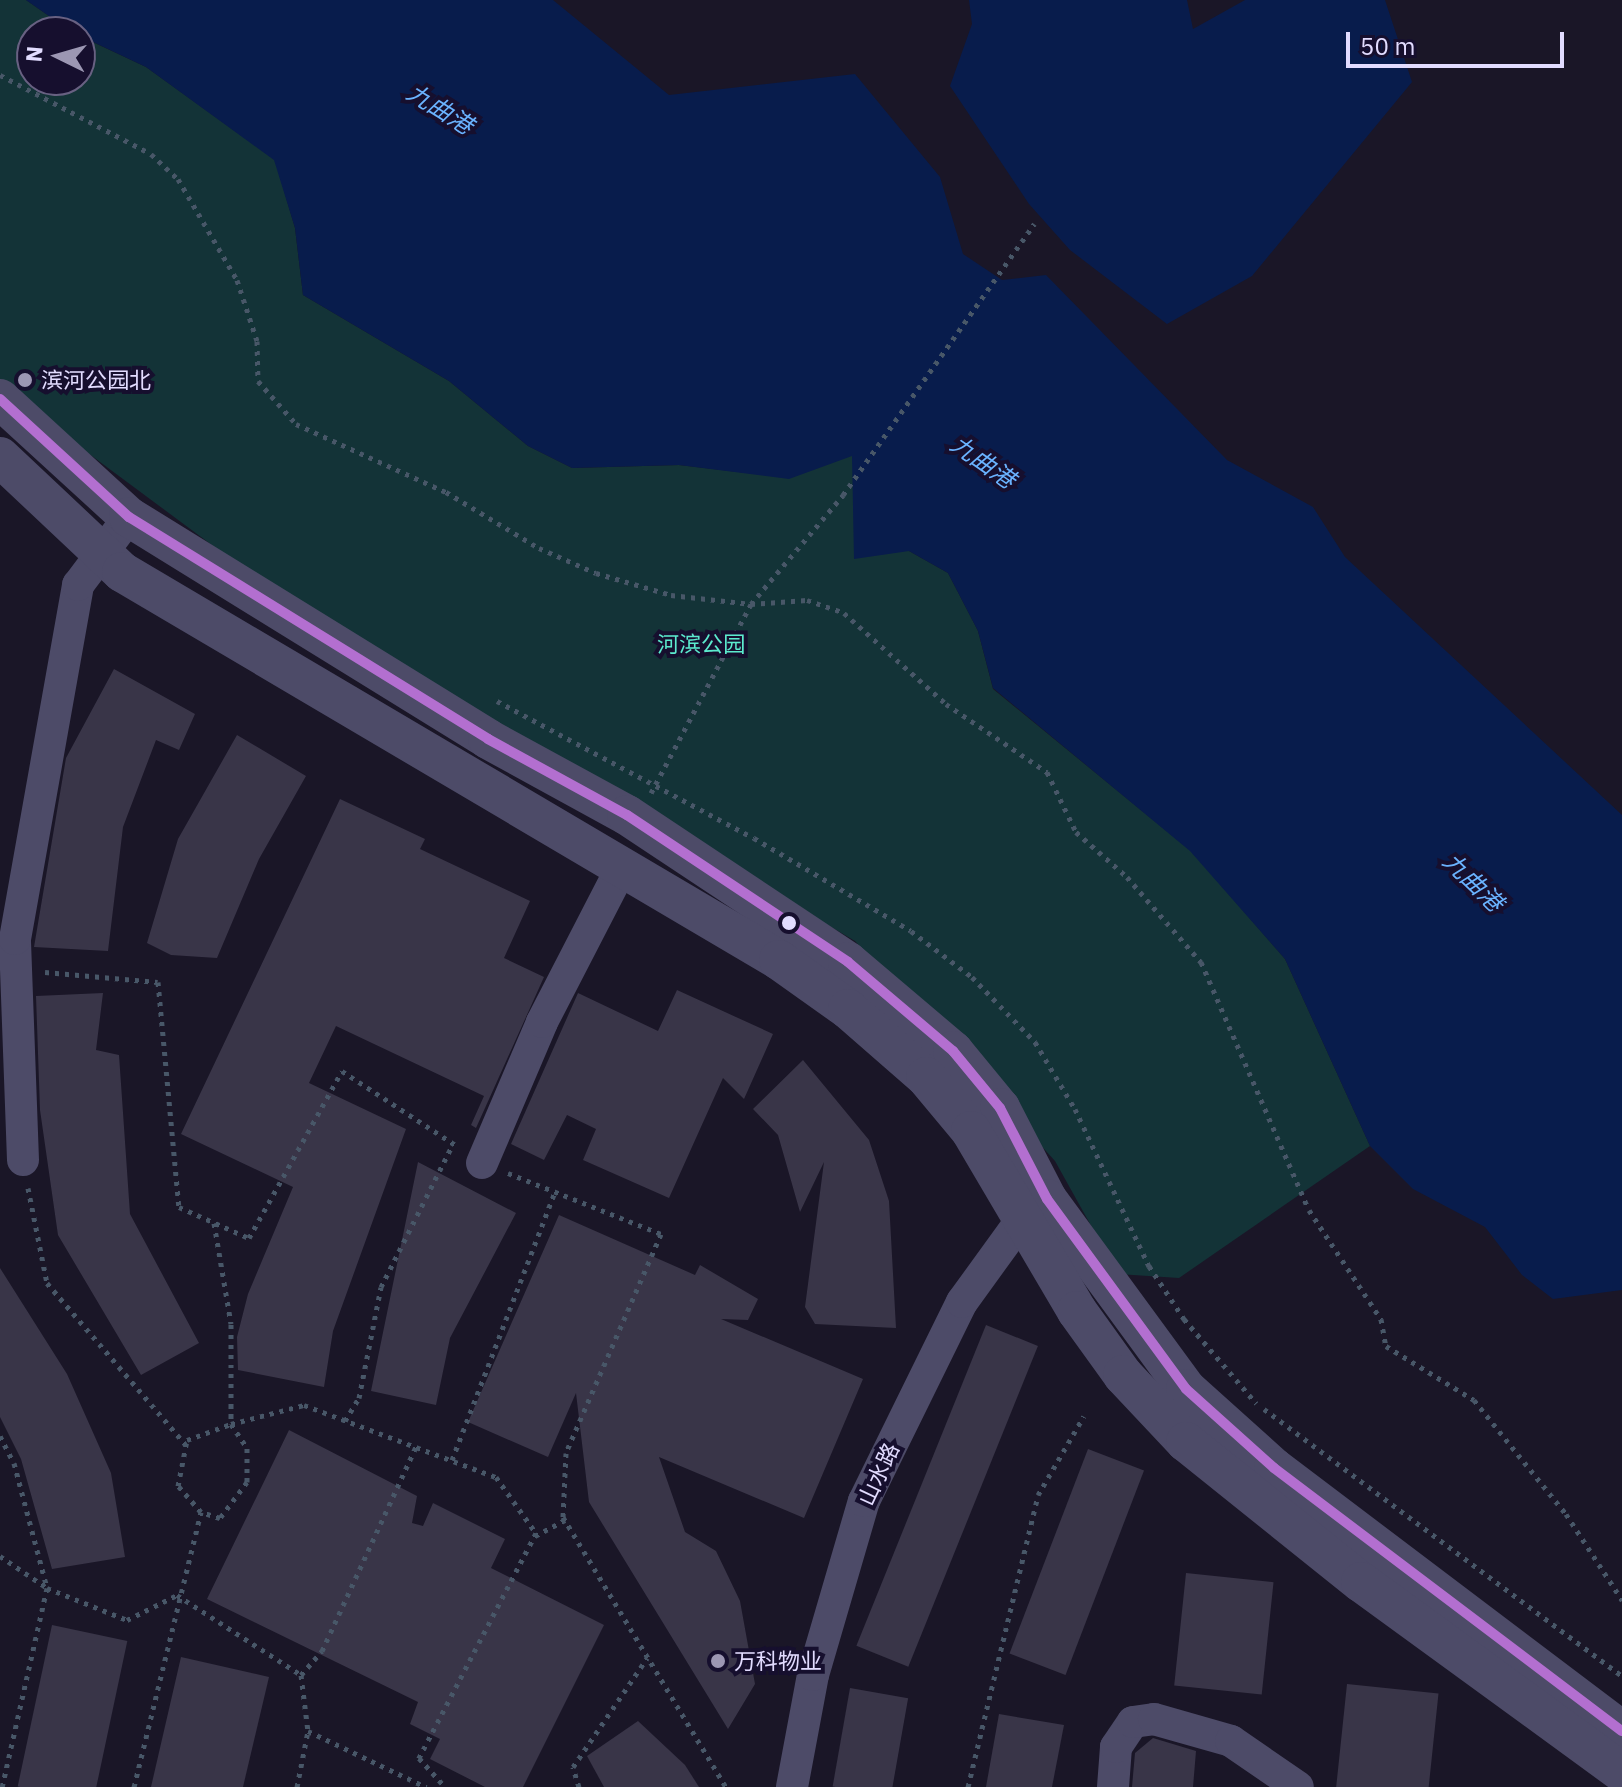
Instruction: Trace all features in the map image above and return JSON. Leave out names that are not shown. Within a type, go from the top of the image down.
[{"type":"street","points":[[0,399],[129,517],[488,739],[627,815],[814,938],[953,1051],[1000,1108],[1034,1209],[1114,1362],[1186,1442],[1361,1582],[1622,1772]]},
{"type":"street","points":[[0,457],[99,555],[200,622],[620,871],[779,960],[859,1019],[944,1099],[1186,1389],[1274,1468],[1622,1731]]},
{"type":"street","points":[[23,1160],[15,939],[78,585],[129,517]]},
{"type":"street","points":[[482,1163],[542,1022],[620,871]]},
{"type":"street","name":"山水路","points":[[792,1787],[813,1675],[864,1501],[962,1302],[1034,1209]]},
{"type":"street","points":[[1113,1787],[1116,1747],[1133,1722],[1154,1719],[1231,1741],[1298,1787]]},
{"type":"path","points":[[0,75],[151,154],[178,179],[237,280],[257,341],[258,381],[296,424],[446,492],[539,548],[596,573],[671,595],[751,604],[807,600],[844,613],[946,704],[1047,772],[1076,832],[1127,877],[1201,962],[1309,1210],[1381,1319],[1386,1346],[1474,1400],[1566,1514],[1622,1600]]},
{"type":"path","points":[[627,815],[659,785],[685,720],[751,604],[843,495],[968,309],[1034,224]]},
{"type":"path","points":[[16,969],[158,982],[179,1207],[249,1238],[342,1071],[482,1163],[661,1234],[566,1453],[565,1520],[726,1787]]},
{"type":"path","points":[[345,1421],[359,1398],[381,1287],[453,1144]]},
{"type":"path","points":[[23,1160],[47,1283],[186,1445]]},
{"type":"path","points":[[452,1460],[477,1381],[555,1192]]},
{"type":"path","points":[[186,1445],[178,1486],[201,1512],[220,1518],[247,1482],[247,1448],[231,1424],[231,1324],[214,1223]]},
{"type":"path","points":[[186,1445],[231,1424],[304,1405],[496,1477],[534,1536]]},
{"type":"path","points":[[968,1787],[1038,1495],[1084,1416]]},
{"type":"path","points":[[0,1436],[14,1463],[47,1588],[2,1787]]},
{"type":"path","points":[[297,1787],[308,1731],[301,1675],[322,1651],[416,1447]]},
{"type":"path","points":[[134,1787],[177,1595],[201,1512]]},
{"type":"path","points":[[445,1787],[419,1758],[534,1536],[565,1520]]},
{"type":"path","points":[[0,1556],[47,1588],[127,1620],[177,1595]]},
{"type":"path","points":[[177,1595],[301,1675]]},
{"type":"path","points":[[579,1787],[573,1767],[647,1658]]},
{"type":"path","points":[[308,1731],[426,1787]]},
{"type":"green space","name":"河滨公园","points":[[0,0],[26,0],[49,16],[16,16],[16,96],[96,96],[96,44],[146,67],[275,160],[295,228],[303,295],[449,381],[528,446],[572,468],[679,465],[789,478],[852,455],[909,551],[948,573],[978,631],[993,689],[1191,851],[1285,959],[1370,1146],[1179,1278],[1118,1274],[1055,1161],[855,941],[321,626],[30,410],[0,380]]},
{"type":"water","name":"九曲港","points":[[26,0],[553,0],[669,95],[855,74],[940,177],[963,254],[1002,280],[1046,275],[1227,460],[1313,507],[1345,557],[1622,815],[1622,1290],[1553,1299],[1522,1275],[1485,1227],[1413,1189],[1370,1146],[1285,959],[1190,851],[993,688],[978,631],[948,573],[909,551],[854,559],[852,456],[789,479],[679,465],[572,468],[528,446],[449,381],[303,295],[295,228],[274,160],[146,67],[96,43],[96,16],[49,16]]},
{"type":"water","points":[[969,0],[1187,0],[1193,29],[1245,0],[1385,0],[1412,82],[1252,276],[1167,324],[1070,250],[1029,204],[950,86],[972,24]]},
{"type":"building","points":[[114,669],[195,714],[179,750],[156,740],[123,827],[108,951],[34,947],[66,758]]},
{"type":"building","points":[[237,735],[306,776],[259,859],[217,958],[171,955],[147,943],[178,839]]},
{"type":"building","points":[[340,799],[425,839],[420,849],[530,901],[504,958],[544,977],[476,1128],[471,1125],[484,1096],[336,1026],[309,1083],[406,1129],[333,1331],[324,1387],[238,1370],[237,1337],[248,1294],[293,1187],[181,1134]]},
{"type":"building","points":[[677,990],[773,1034],[744,1099],[723,1078],[669,1198],[583,1160],[596,1129],[567,1115],[544,1160],[511,1144],[578,993],[658,1031]]},
{"type":"building","points":[[103,993],[96,1050],[119,1055],[130,1214],[199,1343],[141,1375],[58,1235],[40,1110],[36,996]]},
{"type":"building","points":[[803,1060],[869,1140],[889,1201],[896,1328],[815,1324],[805,1307],[824,1162],[800,1212],[778,1135],[753,1109]]},
{"type":"building","points":[[418,1162],[516,1213],[450,1338],[436,1405],[371,1391]]},
{"type":"building","points":[[559,1215],[695,1275],[700,1265],[758,1299],[748,1320],[721,1319],[863,1379],[804,1518],[659,1457],[685,1532],[716,1551],[740,1601],[755,1684],[728,1729],[589,1502],[576,1393],[548,1457],[468,1422]]},
{"type":"building","points":[[0,1268],[67,1374],[111,1473],[125,1557],[52,1569],[21,1459],[0,1417]]},
{"type":"building","points":[[986,1325],[1038,1346],[908,1667],[856,1646]]},
{"type":"building","points":[[289,1430],[417,1496],[412,1523],[423,1526],[433,1503],[505,1539],[491,1568],[604,1625],[523,1787],[485,1787],[430,1759],[440,1739],[410,1724],[418,1702],[207,1599]]},
{"type":"building","points":[[1088,1449],[1144,1471],[1066,1675],[1010,1653]]},
{"type":"building","points":[[1186,1573],[1274,1582],[1262,1695],[1174,1685]]},
{"type":"building","points":[[52,1625],[127,1641],[96,1787],[18,1786]]},
{"type":"building","points":[[181,1657],[269,1677],[243,1787],[151,1787]]},
{"type":"building","points":[[1347,1684],[1438,1694],[1429,1787],[1336,1787]]},
{"type":"building","points":[[850,1688],[908,1698],[892,1787],[833,1786]]},
{"type":"building","points":[[999,1714],[1064,1725],[1052,1787],[986,1787]]},
{"type":"building","points":[[638,1721],[685,1765],[699,1787],[604,1787],[587,1756]]},
{"type":"building","points":[[1153,1738],[1196,1751],[1193,1787],[1132,1787],[1135,1753]]},
{"type":"transit line","points":[[0,399],[129,517],[488,739],[627,815],[848,962],[953,1051],[1000,1108],[1047,1199],[1186,1389],[1274,1468],[1622,1731]]},
{"type":"place","name":"滨河公园北","points":[[25,380]]},
{"type":"place","name":"万科物业","points":[[718,1661]]}]
